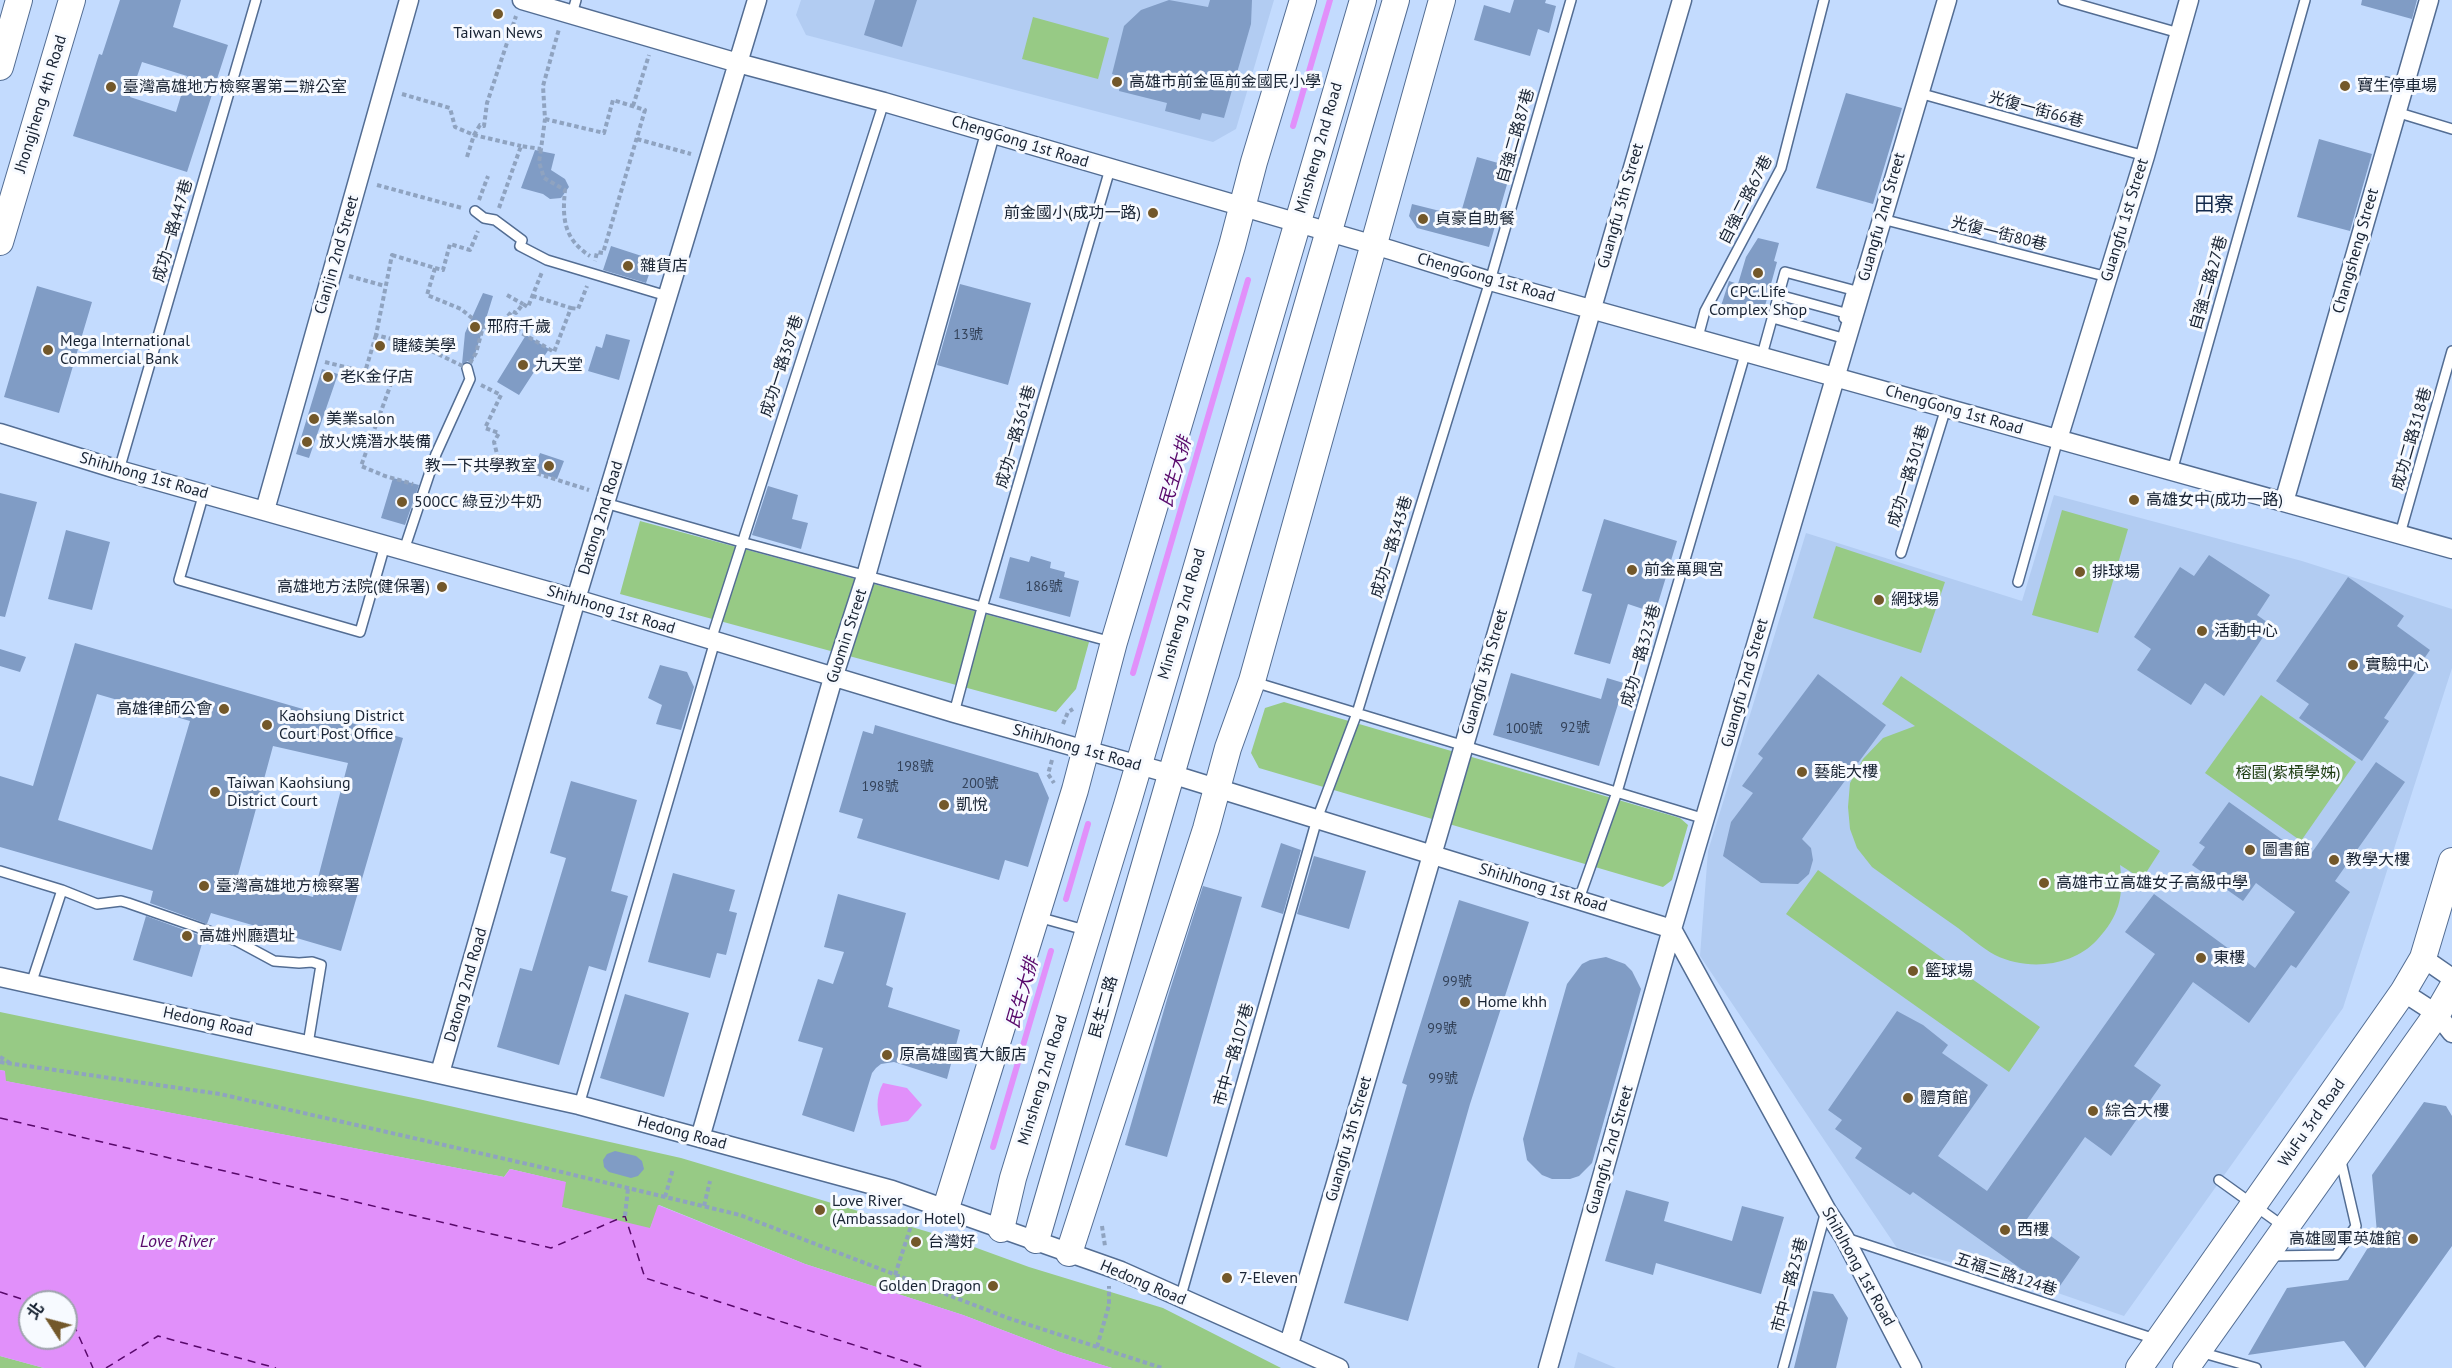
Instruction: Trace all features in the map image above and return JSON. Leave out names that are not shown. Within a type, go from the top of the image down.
[{"type":"main road","points":[[0,67],[19,0]]},
{"type":"main road","name":"Jhongjheng 4th Road","points":[[0,242],[72,0]]},
{"type":"main road","points":[[945,1208],[1037,917],[1086,750],[1114,642],[1303,0]]},
{"type":"main road","name":"Minsheng 2nd Road","points":[[1000,1228],[1363,0]]},
{"type":"main road","name":"Minsheng 2nd Road","points":[[1171,774],[1396,0]]},
{"type":"main road","points":[[1069,1253],[1218,789],[1228,748],[1252,681],[1442,0]]},
{"type":"main road","name":"民生二路","points":[[1036,1240],[1171,774]]},
{"type":"main road","name":"WuFu 3rd Road","points":[[2139,1368],[2403,992],[2423,958],[2452,861]]},
{"type":"main road","points":[[2192,1360],[2338,1151],[2444,1023],[2452,988]]},
{"type":"street","name":"Cianjin 2nd Street","points":[[265,510],[409,0]]},
{"type":"street","name":"Datong 2nd Road","points":[[441,1073],[576,599],[757,0]]},
{"type":"street","name":"Guangfu 3th Street","points":[[1289,1344],[1682,0]]},
{"type":"street","name":"Guangfu 2nd Street","points":[[1548,1368],[1672,929],[1835,377],[1856,291],[1882,219],[1947,0]]},
{"type":"street","name":"Guangfu 1st Street","points":[[2058,439],[2145,156],[2189,0]]},
{"type":"street","name":"Changsheng Street","points":[[2284,502],[2428,0]]},
{"type":"street","name":"ChengGong 1st Road","points":[[520,5],[571,9],[654,39],[884,102],[1374,244],[1490,281],[1698,337],[2452,549]]},
{"type":"street","name":"Guomin Street","points":[[700,1138],[833,678],[866,576],[990,134]]},
{"type":"street","name":"ShihJhong 1st Road","points":[[0,433],[119,470],[576,599],[833,678],[1171,774],[1672,929],[1827,1211],[1844,1237],[1912,1368]]},
{"type":"street","points":[[2423,958],[2452,978]]},
{"type":"street","name":"Hedong Road","points":[[0,977],[579,1105],[892,1190],[1121,1271],[1339,1368]]},
{"type":"street","points":[[2403,992],[2444,1023]]},
{"type":"lane","name":"成功一路447巷","points":[[119,470],[256,0]]},
{"type":"lane","name":"自強二路87巷","points":[[1490,281],[1571,0]]},
{"type":"lane","name":"自強二路67巷","points":[[1698,337],[1705,311],[1781,168],[1824,0]]},
{"type":"lane","points":[[2063,0],[2179,33]]},
{"type":"lane","name":"自強二路27巷","points":[[2172,471],[2305,0]]},
{"type":"lane","points":[[2385,82],[2403,87]]},
{"type":"lane","name":"光復一街66巷","points":[[1919,93],[2145,156]]},
{"type":"lane","name":"成功一路387巷","points":[[579,1105],[741,542],[884,102]]},
{"type":"lane","points":[[2396,112],[2452,129]]},
{"type":"lane","name":"成功一路361巷","points":[[954,713],[982,608],[1110,169]]},
{"type":"lane","points":[[475,211],[483,218],[495,220],[522,240],[520,246],[548,260],[667,296]]},
{"type":"lane","name":"光復一街80巷","points":[[1882,219],[2108,277]]},
{"type":"lane","name":"成功一路323巷","points":[[1579,899],[1617,792],[1754,353],[1773,318],[1785,272],[1856,291]]},
{"type":"lane","name":"成功一路343巷","points":[[1317,819],[1356,713],[1490,281]]},
{"type":"lane","points":[[1773,318],[1842,341],[1845,313],[1856,291]]},
{"type":"lane","points":[[1779,295],[1845,313]]},
{"type":"lane","name":"成功二路318巷","points":[[2400,534],[2452,351]]},
{"type":"lane","points":[[404,550],[436,454],[470,379],[467,368]]},
{"type":"lane","name":"成功一路301巷","points":[[1901,553],[1946,408]]},
{"type":"lane","points":[[2018,582],[2058,439]]},
{"type":"lane","points":[[204,494],[179,580],[360,632],[385,545]]},
{"type":"lane","points":[[607,499],[741,542],[1114,642]]},
{"type":"lane","points":[[1252,681],[1705,819]]},
{"type":"lane","name":"市中一路107巷","points":[[1180,1299],[1317,819]]},
{"type":"lane","points":[[0,871],[98,904],[121,901],[128,903],[237,941],[274,961],[318,964],[322,967],[308,1044]]},
{"type":"lane","points":[[32,984],[62,890]]},
{"type":"lane","points":[[1037,917],[1088,931]]},
{"type":"lane","points":[[2264,1257],[2336,1255],[2356,1226],[2338,1151]]},
{"type":"lane","points":[[2219,1180],[2285,1227]]},
{"type":"lane","name":"市中一路25巷","points":[[1783,1368],[1827,1211]]},
{"type":"lane","name":"五福三路124巷","points":[[1844,1237],[2159,1340]]},
{"type":"lane","points":[[2192,1360],[2256,1368]]},
{"type":"path","points":[[467,157],[474,135],[480,125],[484,126],[487,103],[520,5]]},
{"type":"path","points":[[571,9],[543,86],[545,119],[539,162],[544,178],[565,190],[562,212],[568,232],[581,250],[595,260]]},
{"type":"path","points":[[633,106],[654,39]]},
{"type":"path","points":[[384,88],[450,108],[455,127],[474,135],[541,149]]},
{"type":"path","points":[[533,296],[578,309],[590,280],[595,282],[597,252],[603,253],[645,110],[613,100],[604,132],[545,119]]},
{"type":"path","points":[[637,139],[709,159]]},
{"type":"path","points":[[495,220],[521,146]]},
{"type":"path","points":[[358,180],[475,211],[488,176]]},
{"type":"path","points":[[365,372],[376,335],[392,255],[443,270],[450,244],[470,250],[483,218]]},
{"type":"path","points":[[507,295],[528,307],[548,260]]},
{"type":"path","points":[[435,268],[428,295],[461,309],[483,327],[490,328],[503,322],[512,311],[516,313],[522,304]]},
{"type":"path","points":[[333,271],[386,286]]},
{"type":"path","points":[[503,322],[555,352],[571,308]]},
{"type":"path","points":[[376,335],[423,347],[467,368],[476,352],[483,327]]},
{"type":"path","points":[[308,358],[392,381],[361,466],[386,477],[425,486]]},
{"type":"path","points":[[470,379],[501,395],[485,428],[499,433],[495,442],[498,458],[607,499]]},
{"type":"path","points":[[0,1057],[12,1064]]},
{"type":"path","points":[[0,1062],[220,1094],[740,1215],[1008,1318],[1162,1368]]},
{"type":"path","points":[[665,1197],[673,1169]]},
{"type":"path","points":[[704,1206],[710,1181]]},
{"type":"path","points":[[625,1216],[628,1188]]},
{"type":"path","points":[[895,1275],[911,1226]]},
{"type":"path","points":[[1098,1347],[1109,1305]]},
{"type":"shaded area","name":"高雄市前金區前金國民小學","points":[[801,0],[1274,0],[1236,129],[1213,142],[806,35],[796,15]]},
{"type":"shaded area","name":"高雄市立高雄女子高級中學","points":[[2054,495],[2302,561],[2452,609],[2452,668],[2343,1008],[2124,1316],[2032,1284],[1897,1248],[1700,956],[1708,851],[1806,533],[2022,601]]},
{"type":"shaded area","points":[[1578,1352],[1616,1368],[1574,1368]]},
{"type":"green space","points":[[1033,17],[1109,38],[1098,79],[1022,59]]},
{"type":"green space","name":"排球場","points":[[2062,510],[2128,529],[2098,633],[2032,615]]},
{"type":"green space","points":[[640,521],[1089,642],[1076,689],[1056,712],[620,594]]},
{"type":"green space","name":"網球場","points":[[1836,546],[1945,582],[1921,653],[1813,618]]},
{"type":"green space","points":[[1901,676],[2160,851],[2142,879],[2120,865],[2121,887],[2115,914],[2097,940],[2087,949],[2075,956],[2049,964],[2021,963],[1995,955],[1872,867],[1857,848],[1850,829],[1848,807],[1850,783],[1863,759],[1883,738],[1915,726],[1882,704]]},
{"type":"green space","name":"榕園(紫槓學姊)","points":[[2261,695],[2356,762],[2301,841],[2205,773]]},
{"type":"green space","points":[[1284,702],[1680,818],[1688,825],[1672,880],[1663,887],[1259,768],[1251,753],[1265,708]]},
{"type":"green space","name":"籃球場","points":[[1818,870],[2040,1027],[2009,1072],[1786,914]]},
{"type":"green space","points":[[0,1012],[423,1100],[681,1158],[952,1239],[1029,1267],[1163,1308],[1281,1368],[1112,1368],[1060,1352],[963,1315],[805,1264],[659,1205],[650,1229],[561,1207],[565,1182],[510,1169],[504,1177],[5,1081],[5,1071],[0,1070]]},
{"type":"green space","points":[[0,1356],[44,1368],[0,1368]]},
{"type":"water","name":"Love River","points":[[0,1070],[5,1071],[6,1081],[504,1177],[510,1169],[566,1182],[562,1207],[650,1228],[658,1205],[805,1264],[963,1315],[1060,1352],[1112,1368],[44,1368],[0,1356]]},
{"type":"water","points":[[883,1083],[907,1088],[922,1105],[908,1121],[881,1126],[878,1104]]},
{"type":"building","name":"臺灣高雄地方檢察署第二辦公室","points":[[120,0],[181,0],[173,27],[228,45],[187,172],[73,136],[99,54],[102,55]],"holes":[[[142,62],[187,76],[176,112],[130,97]]]},
{"type":"building","points":[[875,0],[917,0],[902,47],[864,35]]},
{"type":"building","points":[[1169,0],[1208,7],[1210,0],[1252,0],[1251,24],[1224,118],[1202,113],[1200,120],[1165,111],[1167,103],[1119,91],[1121,77],[1112,74],[1124,26],[1141,10]]},
{"type":"building","points":[[1514,0],[1546,0],[1545,3],[1556,6],[1549,33],[1538,29],[1530,56],[1474,40],[1484,5],[1510,13]]},
{"type":"building","points":[[2362,0],[2417,0],[2412,19],[2361,5]]},
{"type":"building","points":[[1846,93],[1902,108],[1873,204],[1816,188]]},
{"type":"building","points":[[2319,139],[2372,154],[2350,231],[2297,217]]},
{"type":"building","points":[[535,150],[555,154],[551,170],[565,179],[569,187],[561,198],[550,199],[543,194],[521,188]]},
{"type":"building","points":[[1477,157],[1512,167],[1489,247],[1417,228],[1409,216],[1412,204],[1460,216]]},
{"type":"building","name":"CPC.Life Complex Shop","points":[[1758,238],[1779,243],[1774,261],[1777,262],[1762,317],[1721,306],[1729,281],[1738,284],[1746,257]]},
{"type":"building","name":"雜貨店","points":[[611,246],[654,260],[646,283],[603,270]]},
{"type":"building","points":[[960,284],[1031,303],[1008,385],[937,365]]},
{"type":"building","name":"Mega International Commercial Bank","points":[[37,286],[92,302],[59,413],[4,397]]},
{"type":"building","points":[[483,293],[493,296],[472,364],[468,361],[462,364],[465,333]]},
{"type":"building","points":[[606,334],[630,340],[619,380],[588,371],[596,346],[602,348]]},
{"type":"building","name":"九天堂","points":[[526,335],[549,349],[519,395],[497,382]]},
{"type":"building","points":[[322,369],[338,374],[309,458],[296,454]]},
{"type":"building","name":"教一下共學教室","points":[[540,453],[564,461],[557,479],[533,471]]},
{"type":"building","name":"500CC 綠豆沙牛奶","points":[[393,478],[419,485],[405,525],[381,518]]},
{"type":"building","points":[[768,486],[798,495],[792,519],[808,523],[801,549],[752,535]]},
{"type":"building","points":[[0,493],[37,502],[5,617],[0,616]]},
{"type":"building","name":"前金萬興宮","points":[[1604,519],[1677,541],[1655,613],[1628,604],[1610,664],[1574,654],[1592,594],[1582,591]]},
{"type":"building","points":[[66,530],[110,542],[92,610],[48,599]]},
{"type":"building","name":"活動中心","points":[[2209,555],[2270,595],[2257,615],[2271,625],[2224,696],[2205,683],[2191,705],[2137,670],[2151,649],[2134,637],[2180,567],[2194,576]]},
{"type":"building","points":[[1031,556],[1051,562],[1050,568],[1065,572],[1064,577],[1079,581],[1070,617],[999,598],[1010,557],[1029,562]]},
{"type":"building","name":"實驗中心","points":[[2348,577],[2404,616],[2397,626],[2430,650],[2384,718],[2389,721],[2362,761],[2299,718],[2309,704],[2276,681]]},
{"type":"building","name":"Taiwan Kaohsiung District Court","points":[[75,643],[403,738],[341,951],[211,913],[207,924],[150,903],[153,891],[0,847],[0,776],[33,786]],"holes":[[[97,694],[190,721],[152,850],[58,820]],[[273,746],[348,763],[313,897],[238,875]]]},
{"type":"building","points":[[0,649],[26,657],[20,672],[0,666]]},
{"type":"building","points":[[660,665],[687,672],[694,687],[681,730],[656,724],[662,705],[648,698]]},
{"type":"building","points":[[1511,673],[1601,699],[1607,678],[1640,688],[1635,706],[1619,701],[1599,766],[1493,735]]},
{"type":"building","name":"藝能大樓","points":[[1818,674],[1886,725],[1802,839],[1811,848],[1813,860],[1809,874],[1798,884],[1761,883],[1723,856],[1731,822],[1753,793],[1742,786],[1763,758],[1758,754]]},
{"type":"building","name":"凱悅","points":[[875,725],[1038,773],[1049,798],[1028,867],[1005,860],[999,880],[857,838],[863,819],[839,812],[863,731],[873,734]]},
{"type":"building","points":[[2376,762],[2405,782],[2335,881],[2350,892],[2296,968],[2291,965],[2249,1023],[2193,982],[2134,1066],[2161,1085],[2111,1156],[2085,1137],[2027,1219],[2080,1257],[2055,1293],[1913,1192],[1910,1195],[1855,1158],[1862,1148],[1835,1129],[1842,1120],[1828,1110],[1897,1011],[1923,1025],[1948,1045],[1942,1053],[1988,1085],[1938,1156],[1987,1191],[2155,954],[2125,932],[2154,894],[2255,968],[2295,912],[2256,883],[2243,901],[2192,865],[2205,847],[2199,843],[2229,802],[2308,858]]},
{"type":"building","points":[[571,781],[637,800],[611,891],[628,896],[606,971],[589,966],[559,1065],[497,1047],[520,968],[532,971],[566,858],[550,853]]},
{"type":"building","points":[[1281,843],[1301,850],[1283,914],[1261,907]]},
{"type":"building","points":[[1314,856],[1366,871],[1349,929],[1297,914]]},
{"type":"building","points":[[673,873],[735,890],[729,911],[737,913],[726,955],[717,953],[710,978],[648,962]]},
{"type":"building","points":[[1203,886],[1242,897],[1167,1157],[1125,1145]]},
{"type":"building","name":"原高雄國賓大飯店","points":[[838,894],[906,913],[886,985],[893,988],[888,1007],[960,1030],[947,1079],[894,1062],[881,1064],[876,1068],[872,1073],[854,1132],[802,1115],[823,1048],[798,1041],[818,979],[833,984],[844,952],[824,947]]},
{"type":"building","points":[[1459,900],[1529,922],[1470,1104],[1408,1321],[1344,1303],[1407,1085],[1402,1083]]},
{"type":"building","points":[[146,916],[204,937],[192,977],[133,960]]},
{"type":"building","points":[[1606,957],[1625,964],[1632,971],[1641,989],[1592,1163],[1579,1176],[1570,1179],[1552,1179],[1542,1175],[1527,1160],[1523,1139],[1567,984],[1582,964]]},
{"type":"building","points":[[625,994],[689,1013],[664,1097],[600,1078]]},
{"type":"building","name":"高雄國軍英雄館","points":[[2424,1102],[2446,1106],[2452,1116],[2452,1246],[2365,1368],[2344,1341],[2248,1355],[2287,1288],[2348,1280],[2377,1233],[2372,1175]]},
{"type":"building","points":[[615,1151],[636,1156],[642,1161],[644,1169],[638,1176],[631,1178],[609,1172],[604,1167],[603,1160],[607,1154]]},
{"type":"building","points":[[1626,1190],[1669,1202],[1664,1221],[1732,1241],[1742,1206],[1784,1217],[1761,1294],[1656,1263],[1653,1275],[1605,1261]]},
{"type":"building","points":[[1813,1291],[1833,1294],[1848,1318],[1836,1368],[1794,1368]]},
{"type":"waterway","name":"民生大排","points":[[1293,126],[1330,0]]},
{"type":"waterway","name":"民生大排","points":[[1133,673],[1248,280]]},
{"type":"waterway","name":"民生大排","points":[[1066,899],[1088,824]]},
{"type":"waterway","name":"民生大排","points":[[993,1147],[1051,951]]},
{"type":"ferry route","points":[[0,1118],[551,1248],[625,1216],[645,1278],[926,1368]]},
{"type":"ferry route","points":[[0,1292],[18,1298]]},
{"type":"ferry route","points":[[78,1334],[93,1368]]},
{"type":"ferry route","points":[[106,1368],[158,1336],[276,1368]]},
{"type":"place","name":"Taiwan News","points":[[498,14]]},
{"type":"place","name":"高雄市前金區前金國民小學","points":[[1117,82]]},
{"type":"place","name":"寶生停車場","points":[[2345,86]]},
{"type":"place","name":"臺灣高雄地方檢察署第二辦公室","points":[[111,87]]},
{"type":"place","name":"前金國小(成功一路)","points":[[1153,213]]},
{"type":"place","name":"貞豪自助餐","points":[[1423,219]]},
{"type":"place","name":"雜貨店","points":[[628,266]]},
{"type":"place","name":"CPC.Life Complex Shop","points":[[1758,273]]},
{"type":"place","name":"邢府千歲","points":[[475,327]]},
{"type":"place","name":"睫綾美學","points":[[380,346]]},
{"type":"place","name":"Mega International Commercial Bank","points":[[48,350]]},
{"type":"place","name":"九天堂","points":[[523,365]]},
{"type":"place","name":"老K金仔店","points":[[328,377]]},
{"type":"place","name":"美業salon","points":[[314,419]]},
{"type":"place","name":"放火燒潛水裝備","points":[[307,442]]},
{"type":"place","name":"教一下共學教室","points":[[549,466]]},
{"type":"place","name":"高雄女中(成功一路)","points":[[2134,500]]},
{"type":"place","name":"500CC 綠豆沙牛奶","points":[[402,502]]},
{"type":"place","name":"前金萬興宮","points":[[1632,570]]},
{"type":"place","name":"排球場","points":[[2080,572]]},
{"type":"place","name":"高雄地方法院(健保署)","points":[[442,587]]},
{"type":"place","name":"網球場","points":[[1879,600]]},
{"type":"place","name":"活動中心","points":[[2202,631]]},
{"type":"place","name":"實驗中心","points":[[2353,665]]},
{"type":"place","name":"高雄律師公會","points":[[224,709]]},
{"type":"place","name":"Kaohsiung District Court Post Office","points":[[267,725]]},
{"type":"place","name":"藝能大樓","points":[[1802,772]]},
{"type":"place","name":"Taiwan Kaohsiung District Court","points":[[215,792]]},
{"type":"place","name":"凱悅","points":[[944,805]]},
{"type":"place","name":"圖書館","points":[[2250,850]]},
{"type":"place","name":"教學大樓","points":[[2334,860]]},
{"type":"place","name":"高雄市立高雄女子高級中學","points":[[2044,883]]},
{"type":"place","name":"臺灣高雄地方檢察署","points":[[204,886]]},
{"type":"place","name":"高雄州廳遺址","points":[[187,936]]},
{"type":"place","name":"東樓","points":[[2201,958]]},
{"type":"place","name":"籃球場","points":[[1913,971]]},
{"type":"place","name":"Home khh","points":[[1465,1002]]},
{"type":"place","name":"原高雄國賓大飯店","points":[[887,1055]]},
{"type":"place","name":"體育館","points":[[1908,1098]]},
{"type":"place","name":"綜合大樓","points":[[2093,1111]]},
{"type":"place","name":"Love River (Ambassador Hotel)","points":[[820,1210]]},
{"type":"place","name":"西樓","points":[[2005,1230]]},
{"type":"place","name":"高雄國軍英雄館","points":[[2413,1239]]},
{"type":"place","name":"台灣好","points":[[916,1242]]},
{"type":"place","name":"7-Eleven","points":[[1227,1278]]},
{"type":"place","name":"Golden Dragon","points":[[993,1286]]},
{"type":"district","name":"田寮","points":[[2214,205]]}]
